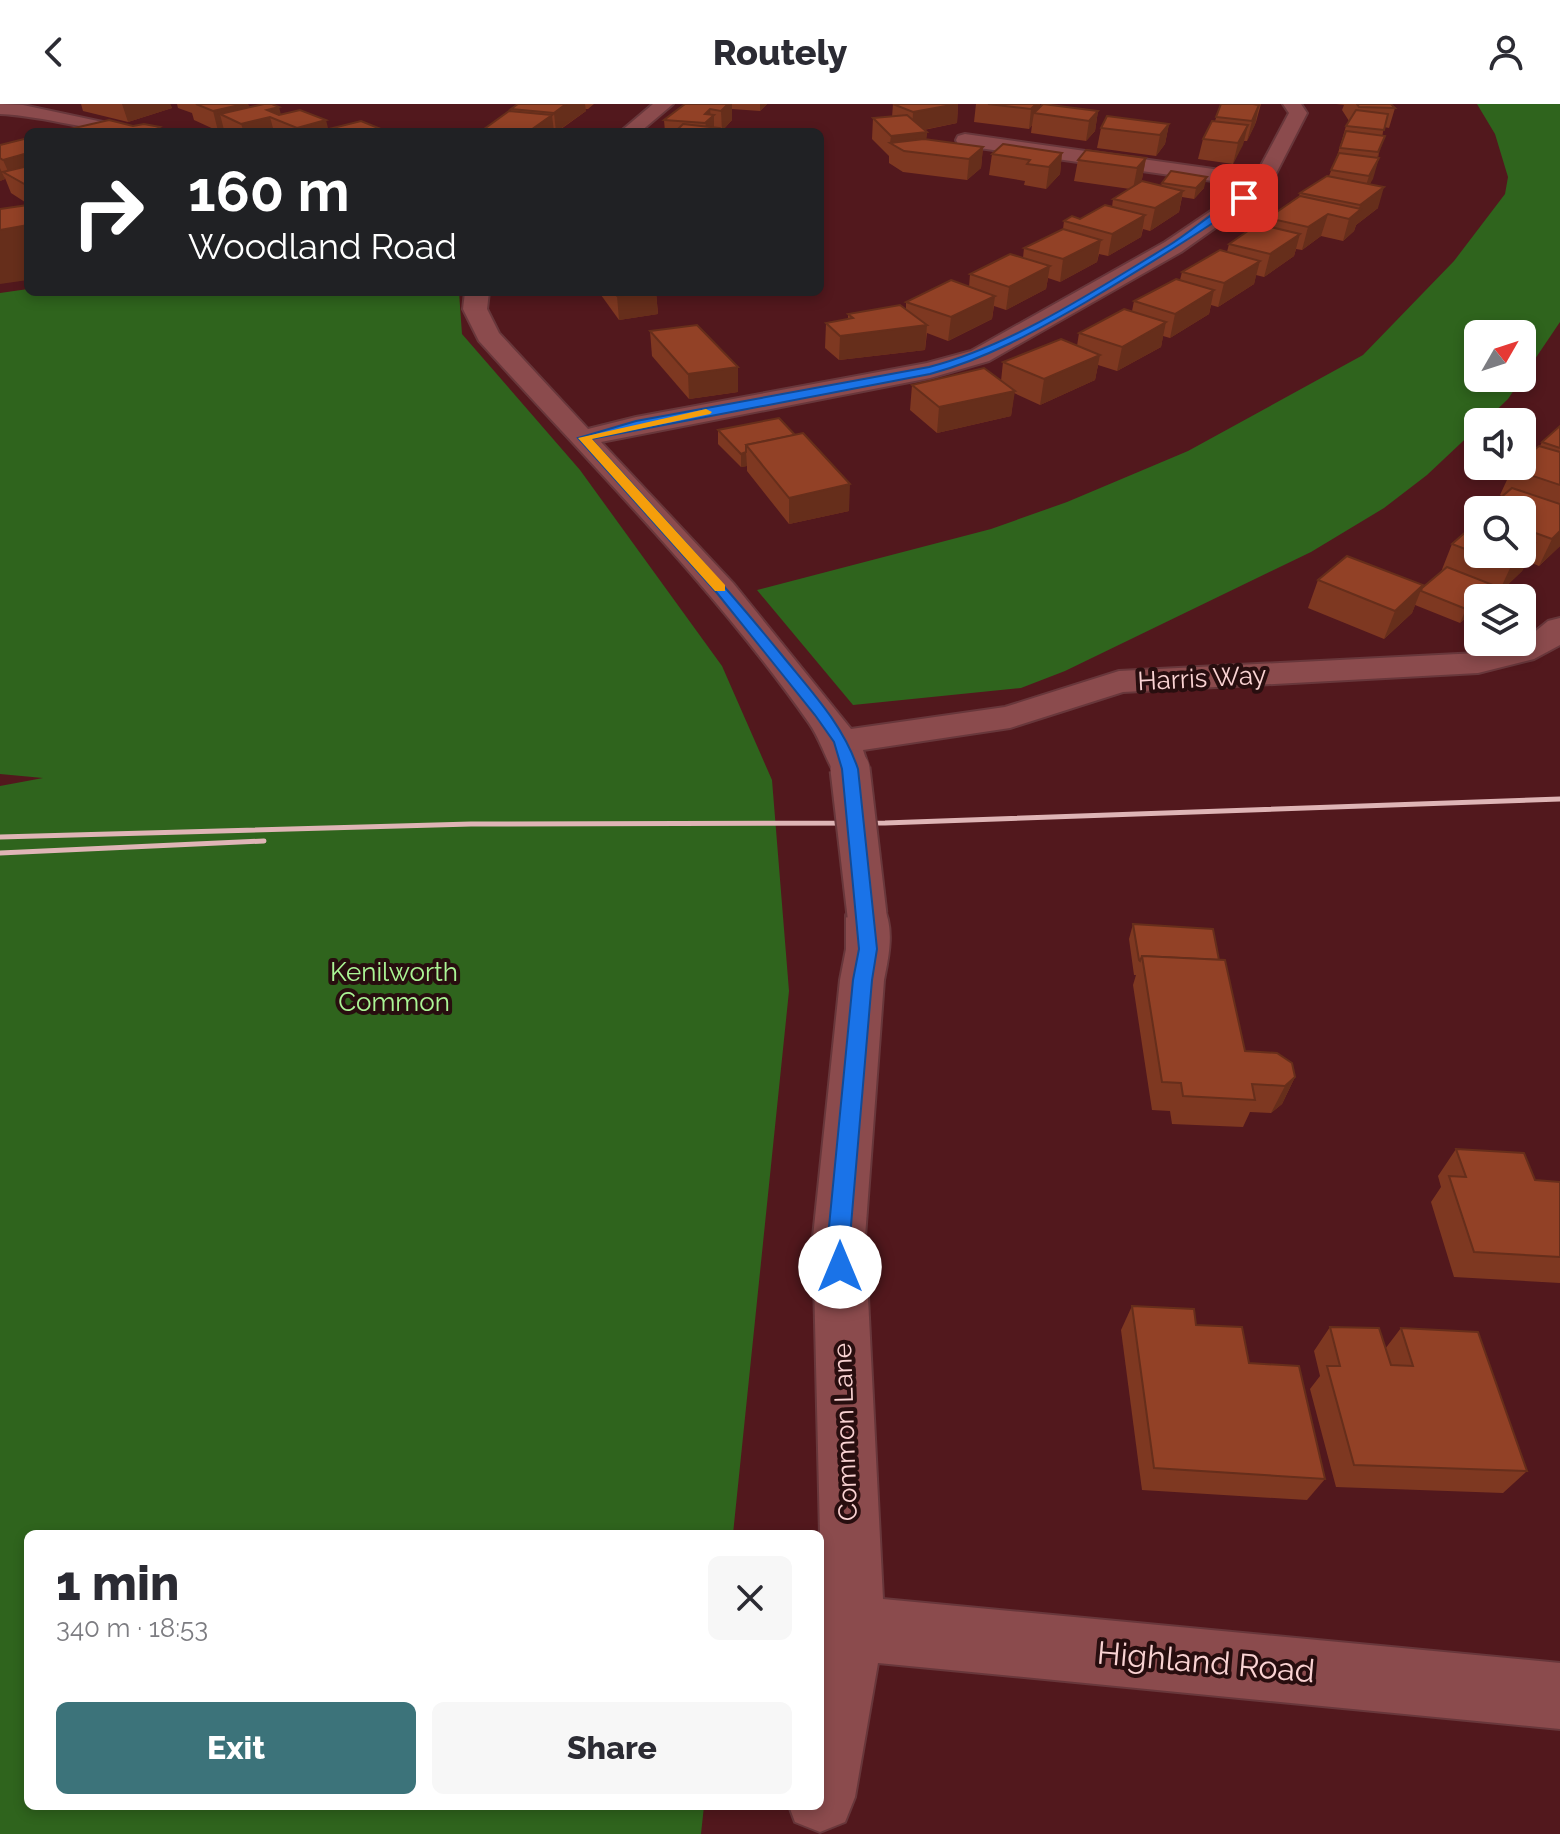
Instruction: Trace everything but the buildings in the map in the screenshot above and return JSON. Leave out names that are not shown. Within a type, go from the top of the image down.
[{"type":"street","points":[[634,128],[664,104]]},
{"type":"street","points":[[584,438],[636,425],[969,360],[1049,319],[1173,247],[1263,182],[1298,113],[1292,104]]},
{"type":"street","points":[[0,109],[23,110],[107,128]]},
{"type":"street","points":[[965,140],[1263,182]]},
{"type":"street","name":"Common Lane","points":[[477,296],[475,309],[488,336],[584,438],[742,616],[820,712],[846,756],[867,915],[868,949],[862,980],[839,1237],[852,1628],[824,1776]]},
{"type":"street","name":"Harris Way","points":[[846,756],[1010,717],[1119,682],[1478,663],[1520,654],[1548,640],[1560,628]]},
{"type":"street","name":"Highland Road","points":[[852,1628],[1560,1696]]},
{"type":"street","points":[[813,1834],[817,1810]]},
{"type":"green space","points":[[1477,104],[1560,104],[1560,322],[1536,358],[1536,320],[1464,320],[1464,392],[1513,392],[1499,408],[1464,408],[1464,440],[1427,475],[1384,508],[1311,552],[1065,671],[1021,688],[853,705],[757,590],[991,529],[1067,502],[1188,451],[1363,355],[1454,261],[1505,194],[1508,177],[1495,134]]},
{"type":"green space","name":"Kenilworth Common","points":[[24,290],[24,296],[459,296],[462,334],[580,470],[722,666],[772,780],[789,991],[733,1530],[24,1530],[24,1810],[704,1810],[701,1834],[0,1834],[0,786],[43,778],[0,774],[0,293]]},
{"type":"railway","points":[[0,837],[471,824],[885,823],[1560,799]]},
{"type":"railway","points":[[0,853],[264,841]]},
{"type":"slow traffic","points":[[706,412],[584,438],[720,588]]},
{"type":"route","points":[[840,1267],[839,1237],[862,980],[868,949],[850,769],[841,742],[820,712],[722,590],[584,438],[636,425],[969,360],[1049,319],[1173,247],[1244,198]]}]
